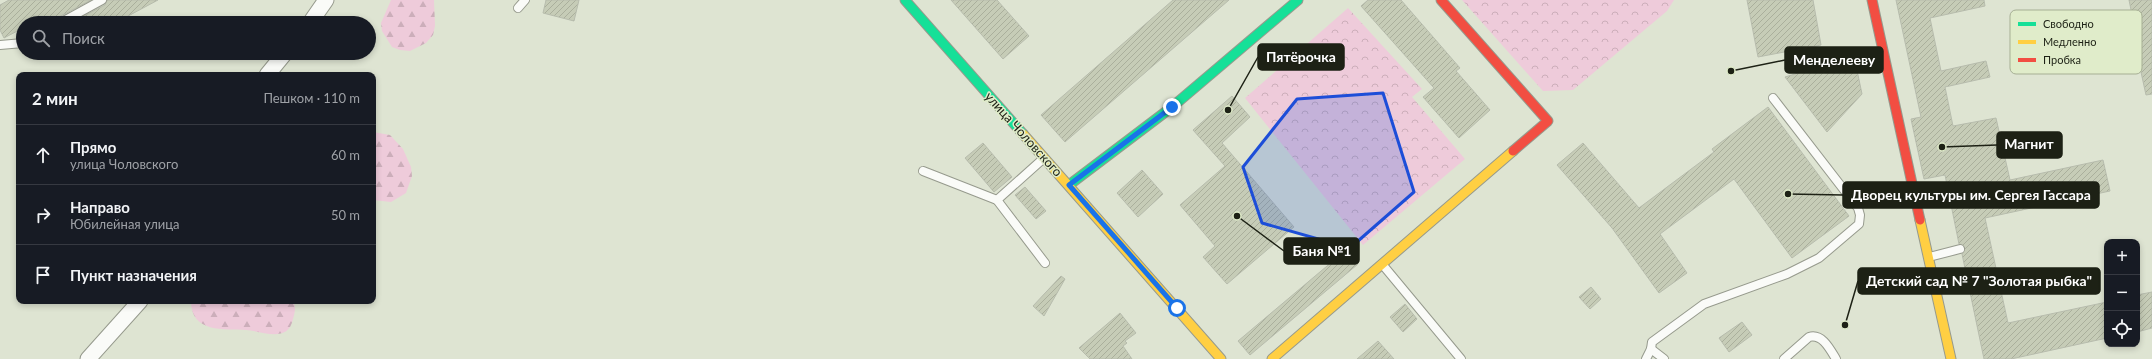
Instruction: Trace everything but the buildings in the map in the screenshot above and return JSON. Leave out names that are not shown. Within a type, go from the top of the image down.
[{"type":"street","points":[[315,16],[326,0]]},
{"type":"street","name":"улица Чоловского","points":[[905,0],[1221,359]]},
{"type":"street","points":[[1069,185],[1172,107],[1298,0]]},
{"type":"street","points":[[1272,359],[1548,121],[1441,0]]},
{"type":"street","points":[[1872,0],[1951,359]]},
{"type":"street","points":[[269,72],[279,60]]},
{"type":"street","points":[[88,359],[137,304]]},
{"type":"lane","points":[[73,16],[102,0]]},
{"type":"lane","points":[[518,8],[525,0]]},
{"type":"lane","points":[[0,45],[16,44]]},
{"type":"lane","points":[[1646,359],[1651,349],[1652,342],[1704,304],[1800,268],[1819,258],[1859,224],[1860,215],[1858,208],[1773,98]]},
{"type":"lane","points":[[997,200],[1045,158]]},
{"type":"lane","points":[[923,171],[997,200],[1045,264]]},
{"type":"lane","points":[[1929,257],[1960,249]]},
{"type":"lane","points":[[1382,264],[1461,359]]},
{"type":"lane","points":[[1784,359],[1809,337],[1813,336],[1822,340],[1836,359]]},
{"type":"lane","points":[[1651,349],[1664,359]]},
{"type":"highlighted area","points":[[1383,93],[1414,192],[1350,248],[1262,223],[1243,167],[1297,99]]},
{"type":"green space","points":[[391,0],[434,0],[435,26],[433,35],[426,43],[410,51],[392,47],[382,31],[381,23]]},
{"type":"green space","points":[[1462,0],[1674,0],[1667,11],[1573,90],[1543,91]]},
{"type":"green space","points":[[1348,8],[1422,89],[1412,97],[1465,159],[1363,245],[1245,98]]},
{"type":"green space","points":[[376,133],[390,135],[403,149],[411,167],[412,176],[406,193],[391,202],[376,200]]},
{"type":"green space","points":[[191,304],[294,304],[295,306],[290,327],[280,334],[267,334],[246,330],[228,330],[210,327],[196,319],[192,311]]},
{"type":"traffic: fast","points":[[905,0],[1023,134]]},
{"type":"traffic: fast","points":[[1069,185],[1172,107],[1298,0]]},
{"type":"traffic: slow","points":[[1023,134],[1221,359]]},
{"type":"traffic: slow","points":[[1272,359],[1513,151]]},
{"type":"traffic: slow","points":[[1920,220],[1951,359]]},
{"type":"traffic: jam","points":[[1441,0],[1548,121],[1513,151]]},
{"type":"traffic: jam","points":[[1872,0],[1920,220]]},
{"type":"place","name":"Менделееву","points":[[1731,71]]},
{"type":"place","name":"Пятёрочка","points":[[1228,110]]},
{"type":"place","name":"Магнит","points":[[1942,147]]},
{"type":"place","name":"Дворец культуры им. Сергея Гассара","points":[[1788,194]]},
{"type":"place","name":"Баня №1","points":[[1237,216]]},
{"type":"place","name":"Детский сад № 7 \"Золотая рыбка\"","points":[[1845,325]]},
{"type":"route","points":[[1172,107],[1069,185],[1177,308]]}]
